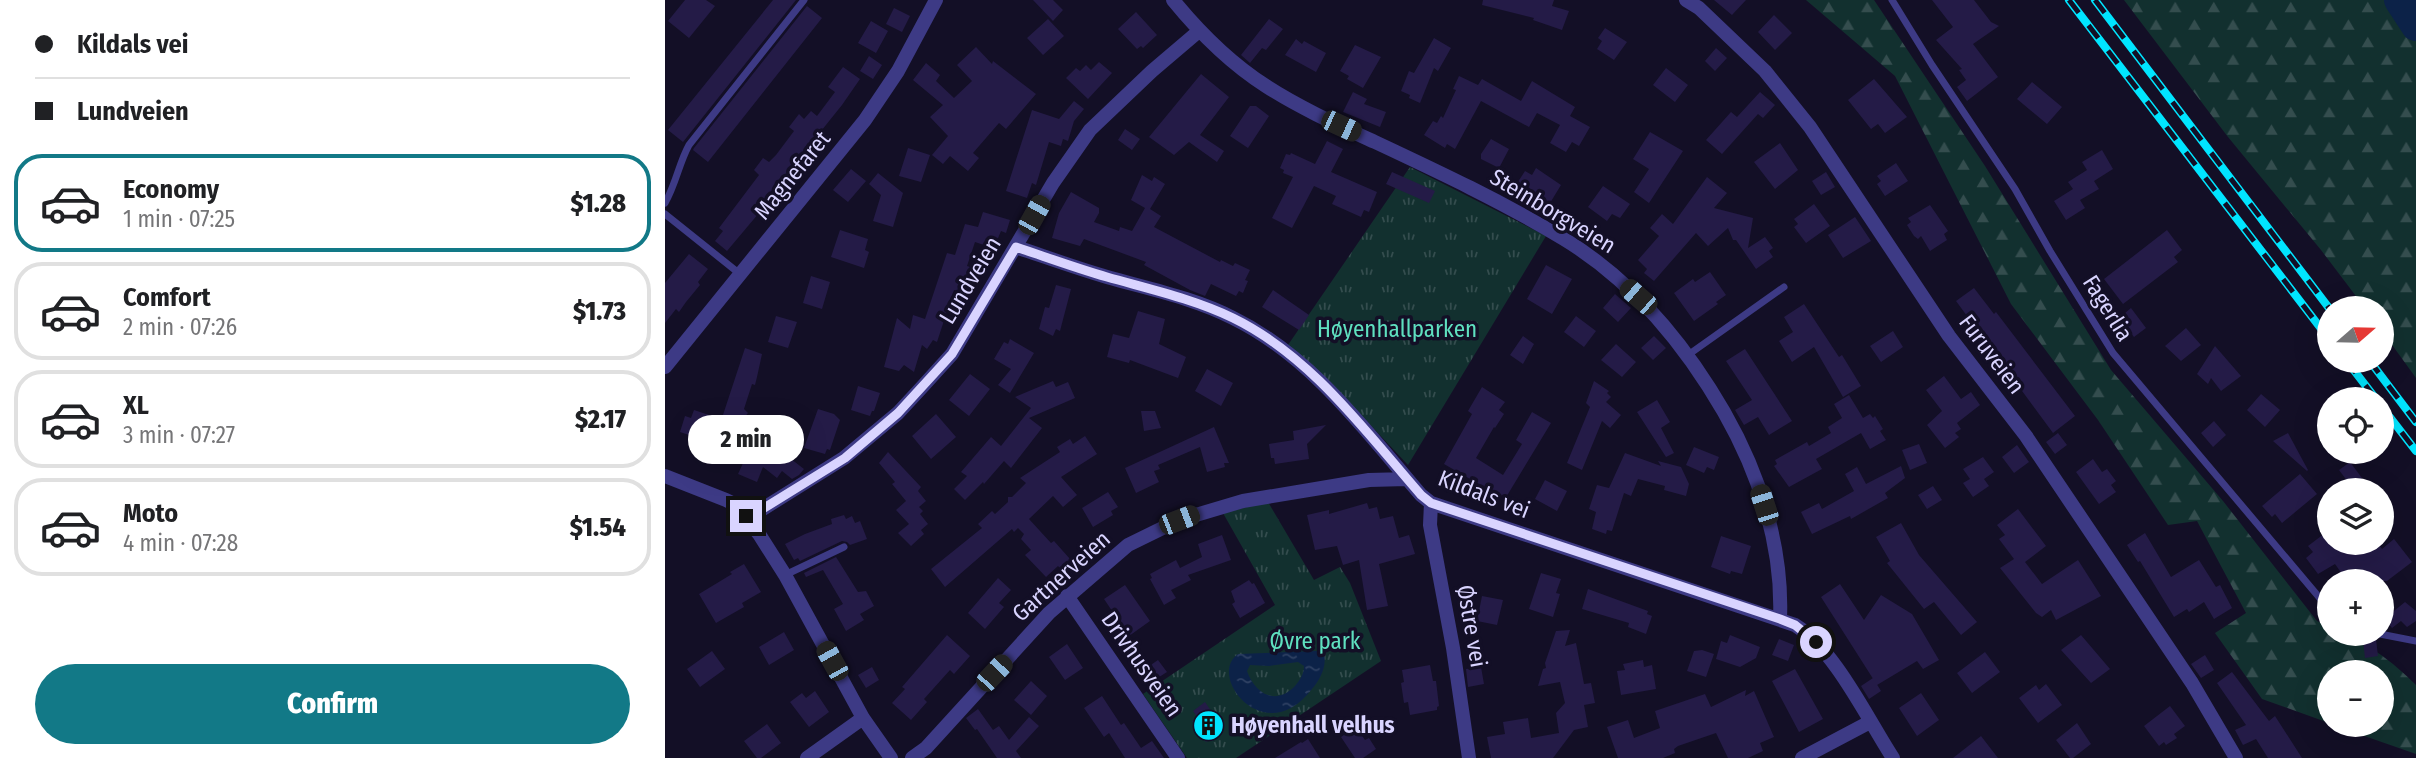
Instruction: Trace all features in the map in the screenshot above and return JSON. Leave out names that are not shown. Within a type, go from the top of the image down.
[{"type":"street","name":"Magnefaret","points":[[665,367],[865,120],[898,71],[936,0]]},
{"type":"street","name":"Steinborgveien","points":[[1173,0],[1199,32],[1266,87],[1495,199],[1566,240],[1638,297],[1688,355],[1732,427],[1754,475],[1768,514],[1780,573],[1780,619]]},
{"type":"street","name":"Furuveien","points":[[1686,0],[1699,8],[1765,71],[1810,127],[1949,336],[2026,436],[2192,683],[2236,758]]},
{"type":"street","name":"Lundveien","points":[[746,516],[761,510],[845,458],[898,413],[952,354],[1053,183],[1090,130],[1152,71],[1199,32]]},
{"type":"street","name":"Kildals vei","points":[[1016,247],[1189,301],[1237,320],[1300,363],[1370,434],[1421,495],[1431,503],[1780,619],[1806,632],[1826,652],[1893,758]]},
{"type":"street","points":[[665,476],[726,500],[746,516],[785,575],[863,718],[891,758]]},
{"type":"street","name":"Gartnerveien","points":[[912,758],[926,748],[1025,638],[1067,596],[1128,545],[1195,513],[1261,497],[1369,480],[1407,479]]},
{"type":"street","name":"Østre vei","points":[[1431,503],[1430,525],[1453,648],[1469,758]]},
{"type":"street","name":"Drivhusveien","points":[[1067,596],[1178,758]]},
{"type":"street","points":[[807,758],[863,718]]},
{"type":"street","points":[[1803,758],[1870,722]]},
{"type":"lane","points":[[665,203],[689,145],[804,0]]},
{"type":"lane","name":"Fagerlia","points":[[1892,0],[1931,65],[2008,178],[2113,353],[2317,595]]},
{"type":"lane","points":[[665,214],[741,274]]},
{"type":"lane","points":[[1688,355],[1784,287]]},
{"type":"lane","points":[[785,575],[844,547]]},
{"type":"lane","points":[[2394,637],[2416,641]]},
{"type":"green space","points":[[1806,0],[1874,0],[1985,166],[2111,370],[2223,501],[2317,621],[2317,646],[2367,646],[2387,660],[2317,660],[2317,719],[2262,699],[2215,633],[2246,613],[2197,521],[2168,525],[2098,420],[2011,304],[1895,76]]},
{"type":"green space","points":[[2124,0],[2416,0],[2416,378],[2394,348],[2394,296],[2356,296],[2228,137]]},
{"type":"green space","name":"Høyenhallparken","points":[[1410,167],[1546,236],[1408,465],[1329,381],[1288,345]]},
{"type":"green space","name":"Øvre park","points":[[1268,502],[1314,580],[1340,567],[1350,583],[1381,661],[1236,758],[1187,758],[1143,694],[1275,605],[1223,513]]},
{"type":"green space","points":[[2394,665],[2416,685],[2416,754],[2367,737],[2394,737]]},
{"type":"water","points":[[1316,651],[1324,654],[1325,663],[1312,689],[1294,706],[1276,713],[1259,711],[1245,703],[1235,691],[1229,677],[1230,664],[1238,654]],"holes":[[[1298,662],[1304,666],[1295,686],[1288,692],[1274,696],[1267,695],[1255,686],[1247,671],[1250,665],[1269,666]]]},
{"type":"building","points":[[685,0],[706,0],[715,6],[689,38],[668,21]]},
{"type":"building","points":[[773,0],[796,0],[683,142],[668,130]]},
{"type":"building","points":[[1033,0],[1053,0],[1063,10],[1053,21]]},
{"type":"building","points":[[1483,0],[1554,0],[1552,6],[1569,11],[1562,30],[1533,20],[1534,18],[1482,5]]},
{"type":"building","points":[[1714,0],[1746,0],[1732,15]]},
{"type":"building","points":[[1932,0],[1974,0],[1991,22],[1999,26],[1973,44],[1998,77],[1967,101],[1957,87],[1966,80],[1959,70],[1962,69],[1936,40],[1953,27]]},
{"type":"building","points":[[807,6],[822,18],[708,162],[693,150],[694,148]]},
{"type":"building","points":[[894,8],[910,16],[902,32],[886,24]]},
{"type":"building","points":[[1136,12],[1157,35],[1143,48],[1141,46],[1137,49],[1118,29]]},
{"type":"building","points":[[1774,15],[1792,33],[1775,50],[1758,32]]},
{"type":"building","points":[[1048,19],[1064,36],[1043,55],[1027,38]]},
{"type":"building","points":[[1269,19],[1283,29],[1266,50],[1262,48],[1250,63],[1241,55]]},
{"type":"building","points":[[871,21],[888,31],[876,53],[858,43]]},
{"type":"building","points":[[1605,28],[1627,42],[1614,60],[1597,49],[1602,41],[1598,38]]},
{"type":"building","points":[[1434,38],[1451,48],[1438,71],[1434,68],[1420,103],[1401,91],[1409,71],[1414,73]]},
{"type":"building","points":[[1296,39],[1326,53],[1316,72],[1285,55]]},
{"type":"building","points":[[1355,45],[1381,57],[1363,88],[1347,79],[1349,76],[1340,71]]},
{"type":"building","points":[[976,47],[992,64],[993,61],[1036,94],[1006,129],[999,123],[973,153],[979,158],[968,171],[950,156],[943,164],[932,155],[948,136],[930,117],[943,105],[913,80],[926,63],[940,75],[936,81],[954,98],[972,81],[957,65]]},
{"type":"building","points":[[1716,48],[1727,58],[1715,71],[1705,61]]},
{"type":"building","points":[[869,56],[882,65],[873,79],[860,71]]},
{"type":"building","points":[[1099,62],[1112,73],[1088,99],[1066,78],[1076,68],[1080,71],[1086,65],[1091,70]]},
{"type":"building","points":[[843,67],[860,79],[801,156],[805,158],[727,251],[715,241],[723,231],[719,228],[759,175],[754,170],[763,158],[769,162],[776,155],[794,131],[789,127],[799,114],[804,119],[811,111],[817,116],[835,92],[828,87]]},
{"type":"building","points":[[1666,68],[1688,85],[1675,102],[1653,85]]},
{"type":"building","points":[[1201,74],[1229,97],[1200,135],[1224,151],[1217,162],[1189,142],[1174,155],[1149,137]]},
{"type":"building","points":[[1459,76],[1478,85],[1482,79],[1521,101],[1532,81],[1575,107],[1570,116],[1590,127],[1579,146],[1572,142],[1566,152],[1550,143],[1560,125],[1537,113],[1529,127],[1481,101],[1455,149],[1447,144],[1445,148],[1424,135],[1433,121],[1437,123],[1441,116],[1443,118],[1456,90],[1453,89]]},
{"type":"building","points":[[1874,79],[1907,117],[1885,133],[1878,124],[1871,129],[1848,100]]},
{"type":"building","points":[[2032,82],[2062,107],[2047,124],[2017,99]]},
{"type":"building","points":[[1353,92],[1367,99],[1364,104],[1386,112],[1380,127],[1343,112]]},
{"type":"building","points":[[1760,92],[1775,105],[1763,118],[1758,114],[1722,154],[1706,140],[1731,112],[1737,117]]},
{"type":"building","points":[[1074,101],[1084,109],[1074,121],[1068,141],[1063,139],[1061,146],[1049,142],[1036,185],[1032,183],[1027,198],[1006,191],[1032,110],[1059,119]]},
{"type":"building","points":[[1250,106],[1256,106],[1269,116],[1248,148],[1230,136]]},
{"type":"building","points":[[1125,129],[1140,139],[1132,150],[1118,140]]},
{"type":"building","points":[[1650,132],[1683,151],[1649,203],[1634,192],[1649,169],[1633,159]]},
{"type":"building","points":[[1491,139],[1509,149],[1499,168],[1481,159],[1481,154]]},
{"type":"building","points":[[1327,141],[1343,149],[1331,172],[1377,192],[1369,212],[1364,210],[1361,217],[1332,204],[1336,196],[1314,186],[1292,228],[1272,218],[1293,177],[1283,173],[1284,170],[1280,168],[1286,154],[1291,153],[1315,164]]},
{"type":"building","points":[[1780,143],[1798,170],[1775,189],[1754,162]]},
{"type":"building","points":[[908,148],[930,155],[921,182],[899,176]]},
{"type":"building","points":[[2102,150],[2113,169],[2094,181],[2099,189],[2080,200],[2085,208],[2066,220],[2054,201],[2073,189],[2068,182],[2087,170],[2082,162]]},
{"type":"building","points":[[1896,163],[1908,181],[1885,196],[1877,184],[1881,181],[1877,176]]},
{"type":"building","points":[[1536,168],[1561,185],[1547,208],[1514,188],[1525,171],[1532,175]]},
{"type":"building","points":[[851,169],[866,181],[848,202],[833,190]]},
{"type":"building","points":[[1392,172],[1435,191],[1429,203],[1386,184]]},
{"type":"building","points":[[1826,172],[1835,187],[1821,195],[1812,181]]},
{"type":"building","points":[[878,173],[903,193],[893,227],[873,221],[881,195],[869,184]]},
{"type":"building","points":[[1142,175],[1152,181],[1154,177],[1165,184],[1150,209],[1161,216],[1154,227],[1220,262],[1221,260],[1233,266],[1235,263],[1250,270],[1243,293],[1239,291],[1236,296],[1211,284],[1205,296],[1144,265],[1146,262],[1084,239],[1080,246],[1052,238],[1059,213],[1071,192],[1099,208],[1094,222],[1119,231],[1120,227],[1132,231],[1145,208],[1131,200]]},
{"type":"building","points":[[1707,177],[1727,193],[1714,208],[1753,218],[1748,248],[1765,237],[1773,248],[1769,251],[1773,257],[1756,269],[1736,240],[1733,240],[1728,228],[1708,246],[1696,233],[1654,281],[1644,273],[1647,269],[1638,260],[1659,236],[1650,228],[1662,214],[1673,224]]},
{"type":"building","points":[[1603,186],[1630,204],[1620,218],[1612,214],[1607,221],[1588,207]]},
{"type":"building","points":[[1814,204],[1830,226],[1806,243],[1794,227],[1798,224],[1794,219]]},
{"type":"building","points":[[1930,205],[1948,231],[1944,234],[1947,240],[1930,251],[1921,236],[1918,239],[1914,236],[1907,225],[1911,222],[1908,218]]},
{"type":"building","points":[[983,212],[1010,220],[1006,233],[1001,231],[996,243],[992,241],[990,247],[975,242],[967,266],[976,269],[967,295],[954,290],[937,342],[933,340],[927,349],[922,345],[914,372],[904,365],[899,371],[884,367],[897,318],[910,329],[913,315],[925,319],[947,253],[955,255],[965,224],[978,227]]},
{"type":"building","points":[[1855,217],[1871,241],[1843,258],[1828,235]]},
{"type":"building","points":[[840,230],[868,239],[865,250],[869,252],[864,268],[831,257]]},
{"type":"building","points":[[2167,230],[2182,250],[2174,257],[2178,262],[2123,304],[2104,279]]},
{"type":"building","points":[[689,254],[708,269],[698,282],[700,285],[679,312],[676,309],[665,323],[665,283]]},
{"type":"building","points":[[1546,265],[1572,279],[1552,314],[1527,299]]},
{"type":"building","points":[[1710,272],[1726,295],[1694,321],[1674,293],[1693,279],[1695,282]]},
{"type":"building","points":[[811,276],[830,282],[822,309],[803,303]]},
{"type":"building","points":[[1056,285],[1071,289],[1060,331],[1056,329],[1053,336],[1039,329],[1045,307],[1049,308]]},
{"type":"building","points":[[1974,288],[1994,314],[1996,312],[2075,416],[2053,433],[1956,301]]},
{"type":"building","points":[[1273,290],[1309,315],[1299,330],[1262,307]]},
{"type":"building","points":[[1615,294],[1631,308],[1618,322],[1603,308]]},
{"type":"building","points":[[1804,304],[1861,386],[1843,397],[1814,347],[1792,362],[1779,341],[1793,332],[1784,317]]},
{"type":"building","points":[[2131,308],[2146,328],[2134,337],[2119,318]]},
{"type":"building","points":[[1138,311],[1165,319],[1159,344],[1186,357],[1178,378],[1130,360],[1129,363],[1107,357],[1113,334],[1129,338]]},
{"type":"building","points":[[776,316],[797,322],[788,348],[768,342]]},
{"type":"building","points":[[1576,316],[1596,331],[1584,347],[1564,332]]},
{"type":"building","points":[[2186,328],[2201,345],[2181,361],[2165,346]]},
{"type":"building","points":[[1893,331],[1903,347],[1881,362],[1870,346]]},
{"type":"building","points":[[1523,336],[1534,344],[1523,364],[1510,355]]},
{"type":"building","points":[[1654,336],[1666,348],[1653,360],[1641,348]]},
{"type":"building","points":[[1010,339],[1034,353],[1010,393],[998,385],[1011,369],[994,359],[1004,342],[1008,344]]},
{"type":"building","points":[[1616,344],[1636,362],[1622,377],[1601,360]]},
{"type":"building","points":[[2215,346],[2241,376],[2221,391],[2211,378],[2208,384],[2197,374]]},
{"type":"building","points":[[745,348],[762,354],[755,385],[752,384],[744,409],[748,413],[731,433],[720,424]]},
{"type":"building","points":[[1745,349],[1792,421],[1769,435],[1758,417],[1744,425],[1735,410],[1752,400],[1726,361]]},
{"type":"building","points":[[1207,369],[1233,383],[1221,406],[1195,391]]},
{"type":"building","points":[[970,374],[990,389],[969,416],[949,400]]},
{"type":"building","points":[[1944,376],[1961,399],[1971,392],[1980,405],[1957,423],[1961,429],[1955,433],[1959,437],[1945,448],[1927,425],[1942,411],[1926,390]]},
{"type":"building","points":[[1053,381],[1056,387],[1068,382],[1075,398],[1029,418],[1042,428],[1011,468],[1004,461],[984,484],[983,482],[965,500],[954,489],[967,476],[961,472],[991,437],[1001,446],[1031,408],[1015,397]]},
{"type":"building","points":[[1594,381],[1609,391],[1607,393],[1611,397],[1606,402],[1621,415],[1610,428],[1602,421],[1582,470],[1567,463],[1590,407],[1586,403]]},
{"type":"building","points":[[858,386],[880,393],[870,416],[851,410]]},
{"type":"building","points":[[1482,387],[1505,402],[1499,410],[1504,414],[1476,458],[1503,475],[1522,444],[1516,440],[1532,412],[1551,423],[1505,499],[1444,464],[1472,414],[1468,411]]},
{"type":"building","points":[[2261,394],[2280,410],[2265,427],[2247,410]]},
{"type":"building","points":[[1849,395],[1863,418],[1870,414],[1873,418],[1875,416],[1886,440],[1870,449],[1861,433],[1816,459],[1822,469],[1789,487],[1774,466],[1777,464],[1775,460],[1807,442],[1809,446],[1831,433],[1828,427],[1842,418],[1834,404]]},
{"type":"building","points":[[1657,400],[1670,422],[1661,428],[1674,453],[1666,457],[1637,412]]},
{"type":"building","points":[[818,409],[834,414],[840,420],[830,450],[827,449],[825,454],[804,448]]},
{"type":"building","points":[[694,410],[715,417],[707,441],[680,432],[685,416],[691,418]]},
{"type":"building","points":[[1141,411],[1155,411],[1161,428],[1144,431]]},
{"type":"building","points":[[936,414],[956,437],[931,459],[912,436]]},
{"type":"building","points":[[2214,421],[2226,435],[2213,447],[2201,433]]},
{"type":"building","points":[[1326,425],[1307,444],[1309,459],[1275,464],[1274,458],[1271,458],[1269,444],[1294,440],[1293,431]]},
{"type":"building","points":[[1214,427],[1229,463],[1224,463],[1225,467],[1207,472],[1200,447],[1158,465],[1160,469],[1154,471],[1159,482],[1136,493],[1125,468]]},
{"type":"building","points":[[2058,433],[2067,445],[2055,454],[2046,442]]},
{"type":"building","points":[[2288,433],[2308,470],[2307,471],[2273,441]]},
{"type":"building","points":[[1085,436],[1097,454],[1061,477],[1077,495],[1063,507],[1053,496],[1029,519],[1051,543],[1054,541],[1078,568],[1068,577],[1058,566],[1046,577],[1025,555],[1031,550],[1021,539],[1024,534],[1018,528],[1014,532],[1012,529],[945,587],[931,569],[982,528],[978,524],[992,511],[995,514],[1008,502],[1008,497],[1012,497],[1026,483],[1020,478],[1060,452],[1057,447],[1070,439],[1073,444]]},
{"type":"building","points":[[772,439],[773,445],[804,469],[799,475],[792,479],[782,471],[777,478],[763,467],[757,482],[738,474],[744,461],[750,464]]},
{"type":"building","points":[[1919,444],[1927,463],[1910,470],[1902,450]]},
{"type":"building","points":[[2017,445],[2029,462],[2014,473],[2002,457]]},
{"type":"building","points":[[1694,447],[1719,457],[1714,470],[1707,467],[1704,473],[1686,465]]},
{"type":"building","points":[[888,452],[921,487],[918,491],[926,501],[919,507],[923,511],[920,514],[928,524],[921,530],[924,534],[911,546],[898,533],[909,524],[896,510],[906,501],[879,463]]},
{"type":"building","points":[[1625,453],[1661,466],[1658,461],[1681,467],[1689,484],[1686,496],[1664,490],[1665,486],[1638,479],[1631,496],[1624,493],[1612,531],[1607,530],[1606,534],[1592,529],[1596,512],[1589,509],[1597,485],[1609,488]]},
{"type":"building","points":[[1983,457],[1994,472],[1984,479],[1989,486],[1973,497],[1963,483],[1970,479],[1963,469]]},
{"type":"building","points":[[2093,459],[2102,472],[2107,469],[2116,481],[2111,485],[2116,492],[2099,504],[2076,472]]},
{"type":"building","points":[[2352,464],[2362,478],[2345,478],[2339,470]]},
{"type":"building","points":[[1901,466],[1905,478],[1885,493],[1888,498],[1851,519],[1850,516],[1812,534],[1801,512],[1819,503],[1822,509],[1854,491],[1845,474],[1857,467],[1866,484]]},
{"type":"building","points":[[2300,474],[2317,494],[2282,523],[2275,514],[2272,517],[2262,506]]},
{"type":"building","points":[[1545,480],[1567,491],[1557,511],[1535,499]]},
{"type":"building","points":[[1933,486],[1942,500],[1927,509],[1918,495]]},
{"type":"building","points":[[1108,492],[1118,507],[1111,511],[1113,515],[1093,527],[1082,508]]},
{"type":"building","points":[[1367,503],[1369,509],[1377,507],[1380,519],[1393,516],[1399,538],[1409,535],[1415,554],[1379,564],[1388,606],[1367,610],[1359,560],[1343,565],[1337,546],[1315,550],[1307,515],[1329,510],[1329,514]]},
{"type":"building","points":[[2018,509],[2046,546],[2025,562],[2042,584],[2078,560],[2101,596],[2056,620],[2051,610],[2042,617],[2036,613],[2000,568],[2014,559],[1999,539],[2005,535],[1997,525]]},
{"type":"building","points":[[844,515],[846,519],[852,516],[855,523],[860,521],[867,539],[850,545],[842,541],[800,561],[798,558],[794,560],[785,544],[832,524],[831,519]]},
{"type":"building","points":[[1901,523],[1919,555],[1977,622],[1961,635],[1934,602],[1924,609],[1887,563],[1890,561],[1876,537]]},
{"type":"building","points":[[2145,533],[2171,577],[2199,560],[2216,587],[2220,585],[2232,608],[2214,619],[2204,602],[2189,612],[2187,609],[2174,617],[2140,561],[2138,562],[2127,545]]},
{"type":"building","points":[[1222,535],[1231,560],[1188,575],[1191,580],[1171,590],[1176,598],[1164,605],[1150,574],[1176,560],[1180,568],[1202,557],[1198,544]]},
{"type":"building","points":[[1721,536],[1751,546],[1742,574],[1731,571],[1730,574],[1711,567]]},
{"type":"building","points":[[2317,539],[2317,555],[2394,555],[2394,539],[2412,562],[2394,576],[2394,569],[2339,569],[2335,564],[2326,569],[2317,569],[2317,573],[2306,558],[2313,552],[2308,546]]},
{"type":"building","points":[[836,557],[858,592],[866,591],[874,606],[860,614],[864,620],[846,631],[834,609],[843,604],[823,570],[806,577],[804,573]]},
{"type":"building","points":[[744,564],[761,592],[742,603],[744,607],[716,623],[699,594]]},
{"type":"building","points":[[1541,573],[1561,579],[1556,593],[1560,594],[1553,617],[1529,609]]},
{"type":"building","points":[[998,578],[1011,590],[999,603],[1004,607],[985,629],[968,613]]},
{"type":"building","points":[[1249,580],[1254,583],[1265,603],[1240,618],[1232,604],[1235,602],[1231,591]]},
{"type":"building","points":[[1840,584],[1864,620],[1881,595],[1912,614],[1939,660],[1923,669],[1917,661],[1877,685],[1821,597]]},
{"type":"building","points":[[1125,585],[1150,621],[1129,636],[1104,599]]},
{"type":"building","points":[[1588,589],[1648,611],[1647,614],[1652,616],[1646,634],[1628,627],[1629,623],[1582,609]]},
{"type":"building","points":[[1482,596],[1503,600],[1497,625],[1477,621]]},
{"type":"building","points":[[2405,602],[2416,611],[2416,621],[2407,627],[2401,621],[2394,626],[2394,611]]},
{"type":"building","points":[[1570,630],[1565,646],[1576,643],[1584,684],[1591,683],[1595,703],[1584,705],[1588,727],[1574,730],[1553,758],[1491,758],[1487,737],[1505,734],[1503,722],[1528,718],[1531,738],[1559,733],[1556,713],[1565,703],[1560,682],[1538,686],[1556,631]]},
{"type":"building","points":[[784,632],[794,650],[769,665],[759,647]]},
{"type":"building","points":[[947,635],[970,656],[954,674],[950,670],[924,699],[927,702],[911,720],[892,703],[905,689],[902,687]]},
{"type":"building","points":[[1730,635],[1760,647],[1756,658],[1740,667],[1716,659],[1721,641],[1727,643]]},
{"type":"building","points":[[2081,635],[2110,669],[2091,683],[2061,650]]},
{"type":"building","points":[[1779,639],[1794,645],[1788,661],[1772,655]]},
{"type":"building","points":[[1067,644],[1083,668],[1065,680],[1049,657]]},
{"type":"building","points":[[2364,646],[2377,646],[2378,656],[2365,658]]},
{"type":"building","points":[[1702,650],[1714,654],[1706,677],[1687,671],[1694,651]]},
{"type":"building","points":[[712,651],[725,669],[700,687],[687,669]]},
{"type":"building","points":[[1985,652],[2000,672],[1972,693],[1957,673]]},
{"type":"building","points":[[2205,655],[2214,670],[2201,678],[2191,664]]},
{"type":"building","points":[[1158,660],[1167,672],[1153,681],[1145,669]]},
{"type":"building","points":[[1643,660],[1644,667],[1652,665],[1656,689],[1621,695],[1617,671],[1625,670],[1623,664]]},
{"type":"building","points":[[1430,665],[1433,681],[1436,681],[1439,706],[1437,710],[1410,715],[1408,702],[1404,703],[1402,670]]},
{"type":"building","points":[[872,667],[879,680],[866,688],[858,675]]},
{"type":"building","points":[[1481,667],[1484,684],[1468,687],[1466,669]]},
{"type":"building","points":[[1795,669],[1823,719],[1799,732],[1772,681]]},
{"type":"building","points":[[2232,672],[2269,721],[2275,716],[2302,758],[2268,758],[2256,739],[2243,745],[2235,730],[2246,725],[2217,683]]},
{"type":"building","points":[[1873,678],[1881,691],[1869,699],[1861,686]]},
{"type":"building","points":[[1031,681],[1047,696],[1031,715],[1014,700]]},
{"type":"building","points":[[2046,684],[2062,705],[2038,723],[2019,698],[2036,685],[2039,690]]},
{"type":"building","points":[[1746,690],[1745,696],[1754,691],[1774,737],[1760,743],[1763,751],[1748,758],[1728,758],[1716,733],[1678,746],[1674,749],[1675,753],[1663,758],[1618,758],[1607,727],[1628,720],[1634,738],[1660,728],[1655,711],[1705,694],[1711,707]]},
{"type":"building","points":[[815,691],[829,712],[809,727],[790,702],[802,693],[806,698]]},
{"type":"building","points":[[1921,693],[1939,720],[1917,736],[1899,708]]},
{"type":"building","points":[[1102,696],[1121,725],[1124,723],[1141,748],[1152,741],[1164,758],[1125,758],[1109,733],[1104,737],[1084,708]]},
{"type":"building","name":"Høyenhall velhus","points":[[1205,702],[1224,730],[1206,742],[1192,721],[1198,718],[1193,711]]},
{"type":"building","points":[[2170,706],[2185,726],[2174,734],[2177,738],[2159,746],[2144,726]]},
{"type":"building","points":[[978,709],[993,730],[999,726],[1009,740],[1029,717],[1039,726],[1016,751],[1021,758],[997,758],[966,718]]},
{"type":"building","points":[[2077,723],[2091,744],[2070,758],[2056,740]]},
{"type":"building","points":[[767,724],[781,743],[761,758],[757,758],[744,741]]},
{"type":"building","points":[[1356,727],[1365,740],[1369,738],[1376,749],[1363,758],[1355,758],[1341,737]]},
{"type":"building","points":[[1981,736],[1998,758],[1953,758]]},
{"type":"building","points":[[1308,739],[1320,758],[1275,758],[1301,742]]},
{"type":"waterway","points":[[2399,0],[2416,26]]},
{"type":"railway","points":[[2069,0],[2317,323]]},
{"type":"railway","points":[[2095,0],[2320,296]]},
{"type":"railway","points":[[2356,373],[2367,387]]},
{"type":"railway","points":[[2379,373],[2416,422]]},
{"type":"railway","points":[[2394,423],[2416,451]]},
{"type":"place","name":"Høyenhall velhus","points":[[1208,725]]},
{"type":"route","points":[[746,516],[761,510],[845,458],[898,413],[952,354],[1016,247],[1231,316],[1300,363],[1370,434],[1421,495],[1431,503],[1780,619],[1806,632],[1816,642]]}]
